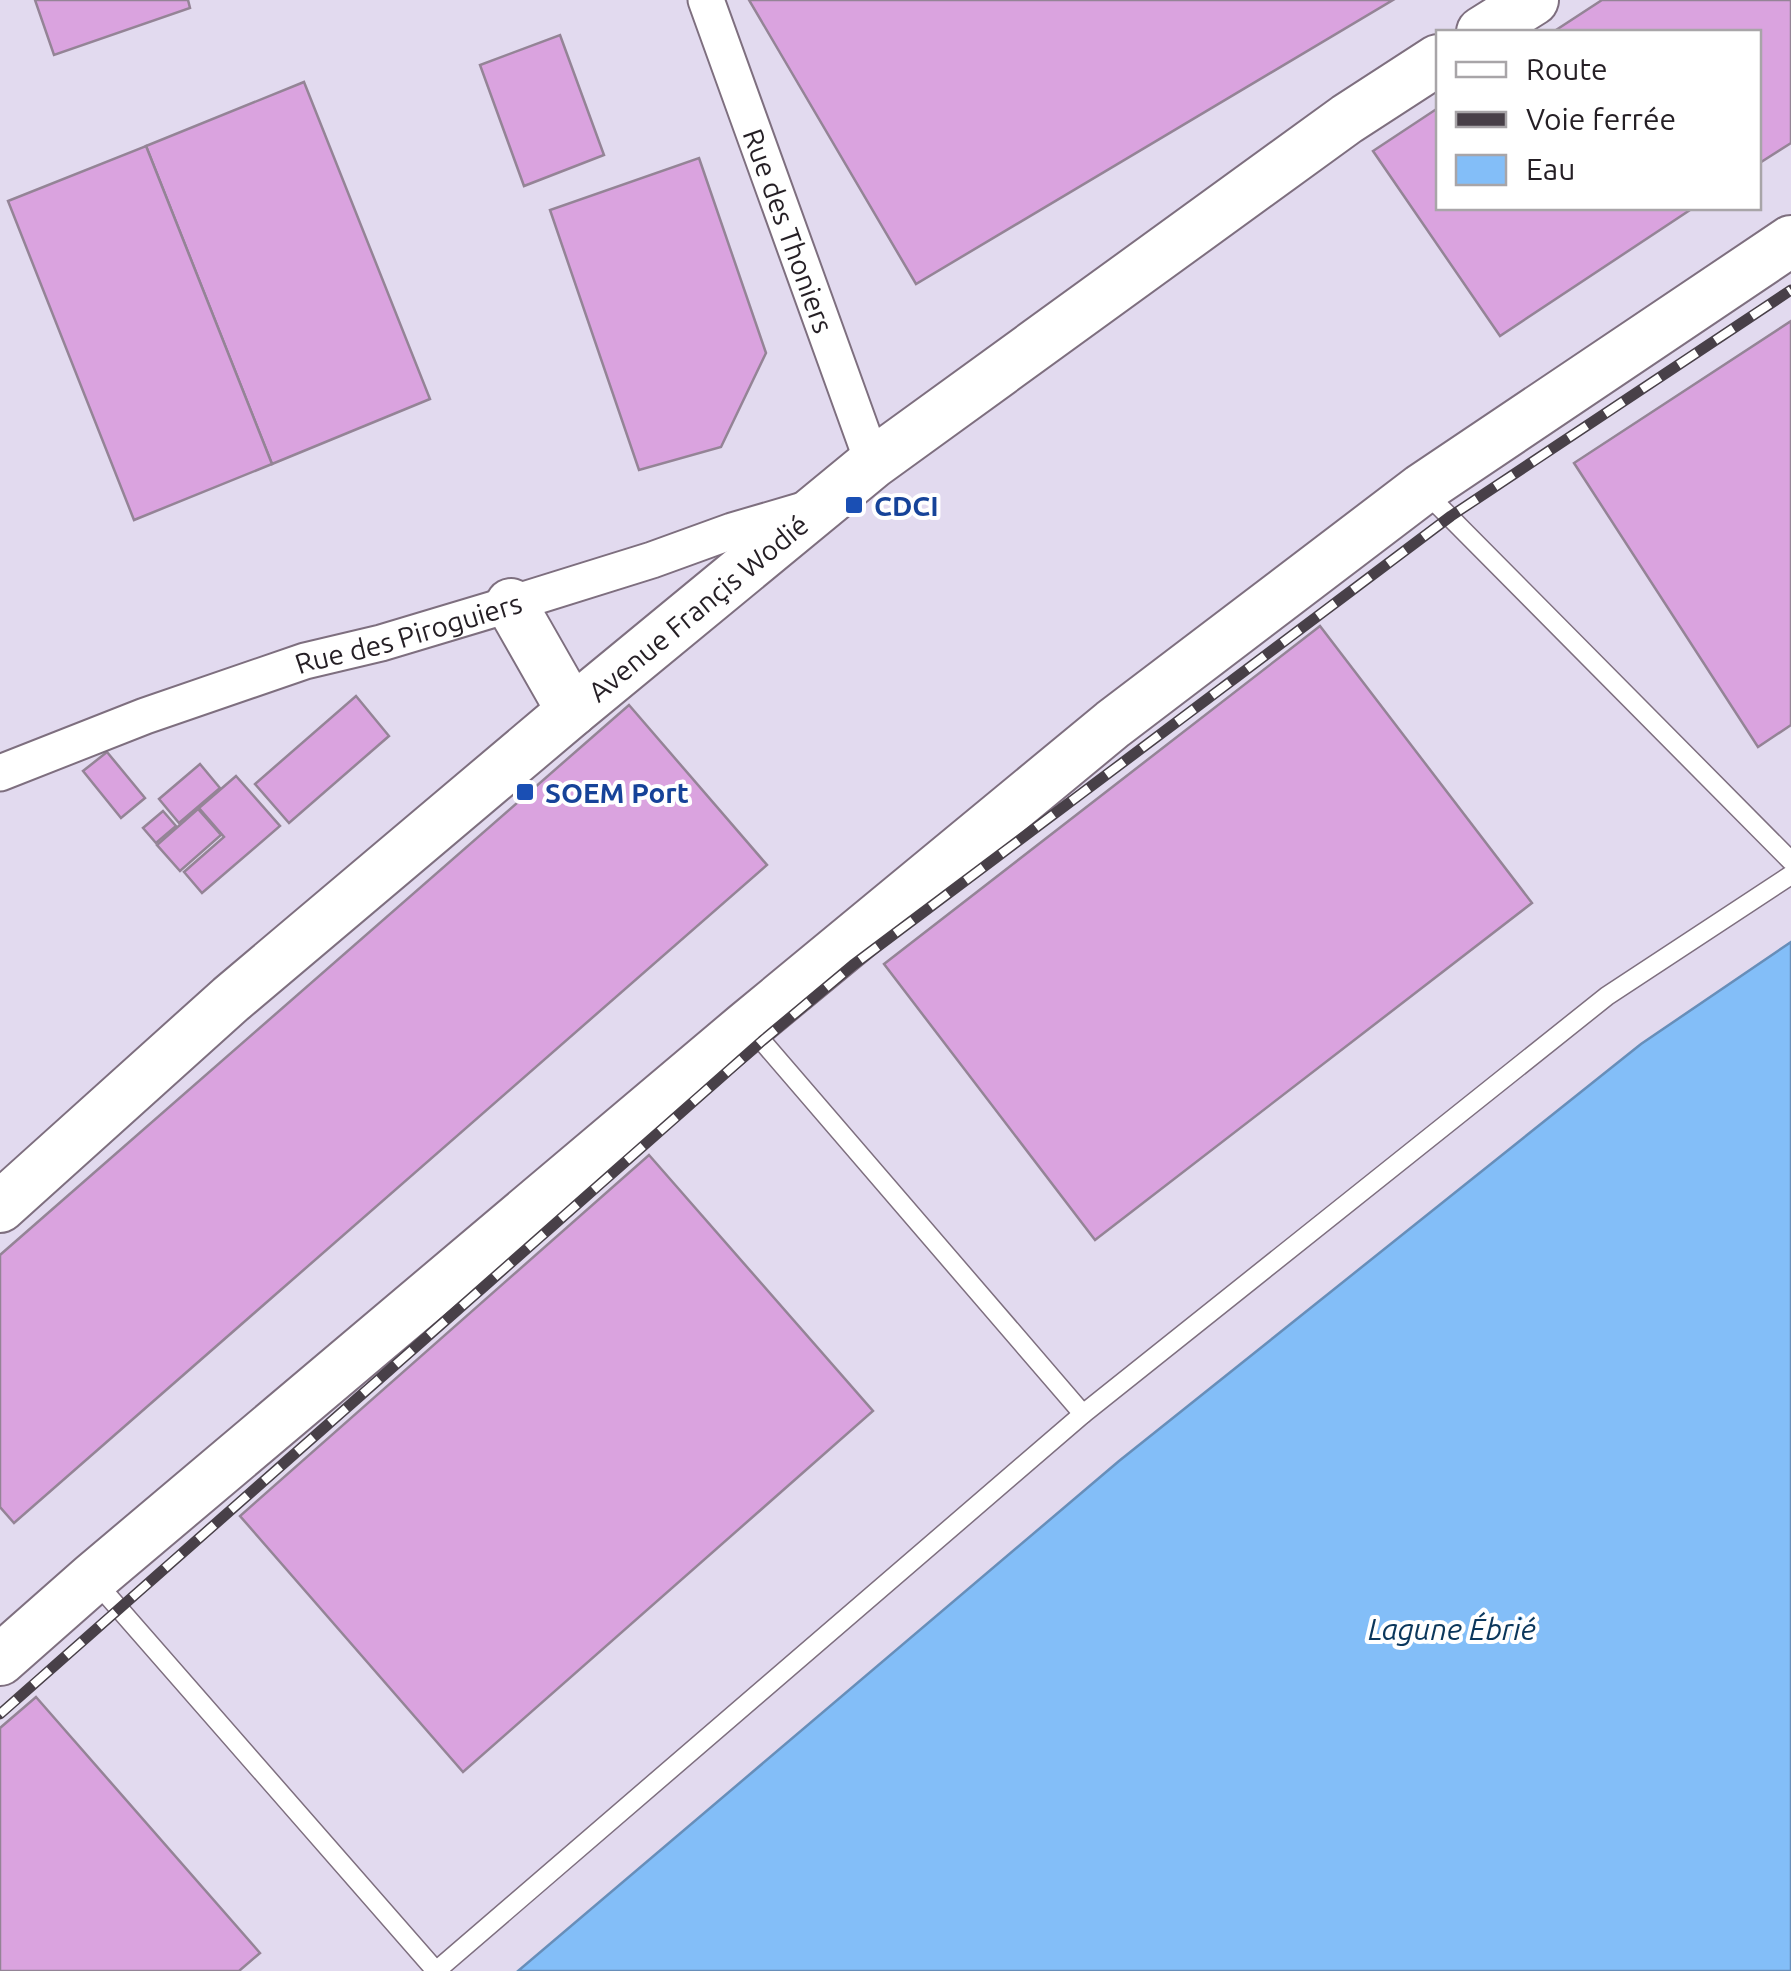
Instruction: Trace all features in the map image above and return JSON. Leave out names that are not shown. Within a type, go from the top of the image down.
[{"type":"street","name":"Rue des Thoniers","points":[[706,0],[873,463]]},
{"type":"street","points":[[1485,30],[1533,0]]},
{"type":"street","name":"Avenue Françis Wodié","points":[[0,1208],[232,999],[572,710],[873,463],[1347,119],[1436,61]]},
{"type":"street","points":[[0,1660],[92,1578],[746,1028],[1113,724],[1422,489],[1791,241]]},
{"type":"street","name":"Rue des Piroguiers","points":[[0,774],[145,716],[306,661],[511,604],[822,505]]},
{"type":"street","points":[[511,604],[572,710]]},
{"type":"lane","points":[[1422,489],[1791,861]]},
{"type":"lane","points":[[92,1578],[436,1971],[1083,1414],[1607,996],[1791,875]]},
{"type":"lane","points":[[746,1028],[1083,1414]]},
{"type":"shaded area","points":[[0,0],[1791,0],[1791,942],[1641,1044],[1119,1461],[518,1971],[0,1971]]},
{"type":"water","name":"Lagune Ébrié","points":[[1791,942],[1791,1971],[518,1971],[1119,1461],[1641,1044]]},
{"type":"building","points":[[35,0],[188,0],[190,8],[54,55]]},
{"type":"building","points":[[749,0],[1393,0],[916,284]]},
{"type":"building","points":[[1602,0],[1791,0],[1791,143],[1761,162],[1761,30],[1556,30]]},
{"type":"building","points":[[560,35],[604,155],[524,186],[480,65]]},
{"type":"building","points":[[304,82],[430,399],[272,464],[146,146]]},
{"type":"building","points":[[1436,109],[1436,210],[1690,210],[1500,336],[1373,151]]},
{"type":"building","points":[[146,146],[272,464],[134,520],[8,201]]},
{"type":"building","points":[[699,158],[766,353],[721,447],[639,470],[550,210]]},
{"type":"building","points":[[1791,321],[1791,725],[1758,747],[1574,463]]},
{"type":"building","points":[[1320,626],[1532,903],[1095,1240],[884,964]]},
{"type":"building","points":[[356,696],[389,736],[289,823],[255,784]]},
{"type":"building","points":[[629,705],[767,865],[14,1523],[0,1507],[0,1255]]},
{"type":"building","points":[[107,752],[145,798],[121,818],[83,771]]},
{"type":"building","points":[[200,764],[220,788],[179,823],[159,799]]},
{"type":"building","points":[[236,776],[280,826],[202,893],[184,872],[224,837],[199,808]]},
{"type":"building","points":[[198,809],[221,835],[180,871],[157,845]]},
{"type":"building","points":[[163,811],[176,826],[156,843],[143,828]]},
{"type":"building","points":[[649,1155],[873,1411],[463,1772],[240,1516]]},
{"type":"building","points":[[36,1697],[260,1953],[239,1971],[0,1971],[0,1728]]},
{"type":"railway","points":[[0,1714],[853,965],[1451,516],[1791,290]]},
{"type":"place","name":"CDCI","points":[[854,505]]},
{"type":"place","name":"SOEM Port","points":[[525,792]]}]
